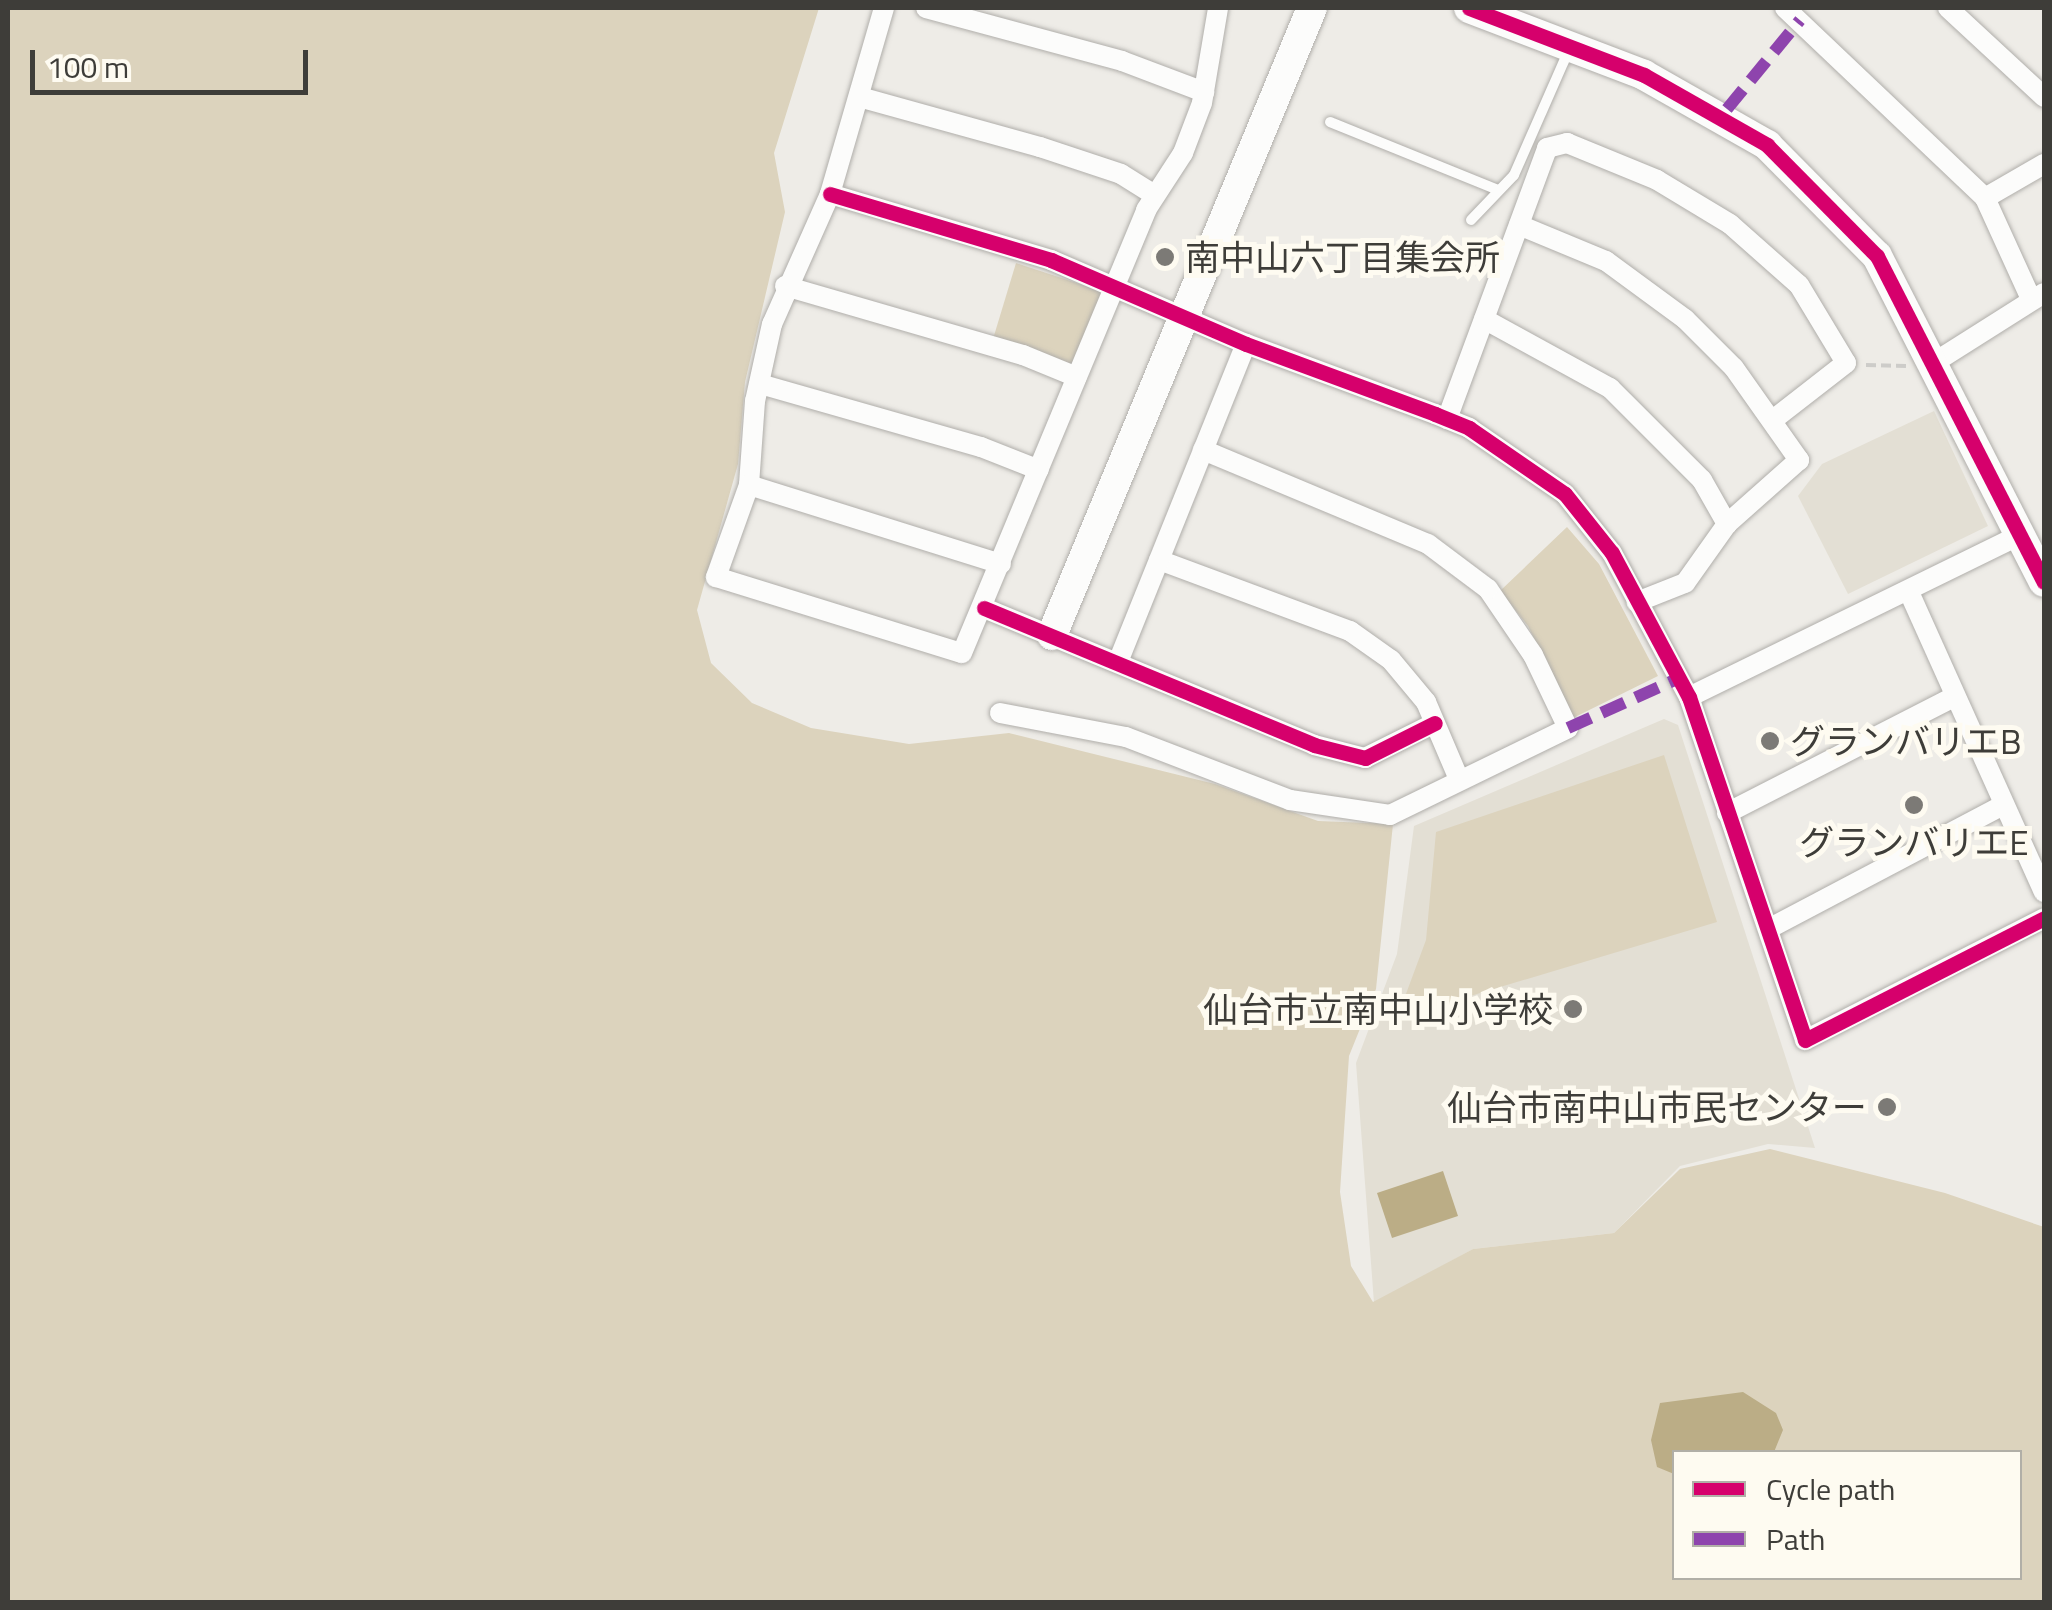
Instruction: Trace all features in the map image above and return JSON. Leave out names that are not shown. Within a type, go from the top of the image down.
[{"type":"street","points":[[884,8],[863,98],[830,194],[786,286],[760,384],[749,485],[716,576],[962,653],[984,608],[1115,285],[1155,195],[1183,152],[1204,92],[1218,8]]},
{"type":"street","points":[[926,8],[1122,61],[1204,92]]},
{"type":"street","points":[[1052,635],[1312,8]]},
{"type":"street","points":[[1468,8],[1644,76],[1767,146],[1876,256],[1927,362],[2044,582]]},
{"type":"street","points":[[1948,8],[2044,97]]},
{"type":"street","points":[[1798,12],[1985,198],[2038,296],[1927,362]]},
{"type":"street","points":[[863,98],[1072,157],[1120,174],[1155,195]]},
{"type":"street","points":[[1447,419],[1547,148],[1568,143],[1658,180],[1730,224],[1799,286],[1846,362],[1774,419]]},
{"type":"street","points":[[1985,198],[2044,164]]},
{"type":"street","points":[[830,194],[1115,285],[1246,344],[1447,419],[1565,494],[1612,553],[1689,697],[1805,1040],[2044,918]]},
{"type":"street","points":[[1519,225],[1606,260],[1685,320],[1774,419],[1799,460],[1727,524],[1685,583],[1637,602]]},
{"type":"street","points":[[786,286],[1024,354],[1077,377]]},
{"type":"street","points":[[1484,319],[1610,388],[1702,480],[1727,524]]},
{"type":"street","points":[[1118,662],[1246,344]]},
{"type":"street","points":[[760,384],[981,447],[1039,470]]},
{"type":"street","points":[[1000,713],[1126,737],[1290,800],[1342,812],[1390,815],[1458,777],[1568,728],[1533,655],[1488,589],[1428,544],[1203,450]]},
{"type":"street","points":[[749,485],[1001,564]]},
{"type":"street","points":[[1689,697],[2020,535]]},
{"type":"street","points":[[1158,560],[1350,631],[1391,660],[1434,722],[1458,777]]},
{"type":"street","points":[[1909,592],[1952,698],[2044,892]]},
{"type":"street","points":[[984,608],[1314,745],[1365,758],[1434,722]]},
{"type":"street","points":[[1727,813],[1952,698]]},
{"type":"street","points":[[1770,928],[2002,806]]},
{"type":"lane","points":[[1471,220],[1514,175],[1570,47]]},
{"type":"lane","points":[[1330,122],[1498,190]]},
{"type":"path","points":[[1846,362],[1895,369],[1927,362]]},
{"type":"shaded area","points":[[8,8],[819,8],[774,153],[785,212],[745,382],[738,464],[697,610],[711,663],[752,703],[811,728],[909,744],[1009,733],[1215,784],[1318,821],[1393,824],[1376,989],[1349,1056],[1340,1192],[1351,1266],[1373,1302],[1473,1249],[1614,1233],[1680,1169],[1770,1149],[1945,1193],[2044,1227],[2044,1602],[8,1602]]},
{"type":"shaded area","points":[[1016,263],[1101,291],[1105,299],[1073,365],[993,339]]},
{"type":"shaded area","points":[[1934,411],[1988,526],[1848,594],[1798,496],[1822,464]]},
{"type":"shaded area","points":[[1567,527],[1599,564],[1658,676],[1573,718],[1528,626],[1500,591]]},
{"type":"shaded area","name":"仙台市立南中山小学校","points":[[1664,719],[1678,725],[1815,1148],[1768,1144],[1680,1166],[1614,1233],[1473,1249],[1374,1303],[1356,1063],[1397,954],[1414,826]]},
{"type":"shaded area","points":[[1664,755],[1717,922],[1397,1018],[1426,940],[1436,832]]},
{"type":"shaded area","points":[[1443,1171],[1458,1216],[1392,1238],[1377,1193]]},
{"type":"shaded area","points":[[1743,1392],[1776,1413],[1783,1430],[1775,1450],[1672,1450],[1672,1473],[1657,1467],[1651,1440],[1660,1403]]},
{"type":"marked path","points":[[1727,109],[1800,20]]},
{"type":"marked path","points":[[1568,728],[1679,678]]},
{"type":"cycle path","points":[[1469,8],[1644,75],[1767,145],[1877,256],[2044,582]]},
{"type":"cycle path","points":[[830,194],[1051,260],[1246,344],[1435,414],[1469,428],[1565,494],[1612,553],[1689,697],[1805,1040],[2044,918]]},
{"type":"cycle path","points":[[984,608],[1314,745],[1365,758],[1435,723]]},
{"type":"place","name":"南中山六丁目集会所","points":[[1165,257]]},
{"type":"place","name":"グランバリエB","points":[[1770,741]]},
{"type":"place","name":"グランバリエE","points":[[1914,805]]},
{"type":"place","name":"仙台市立南中山小学校","points":[[1573,1009]]},
{"type":"place","name":"仙台市南中山市民センター","points":[[1887,1107]]}]
